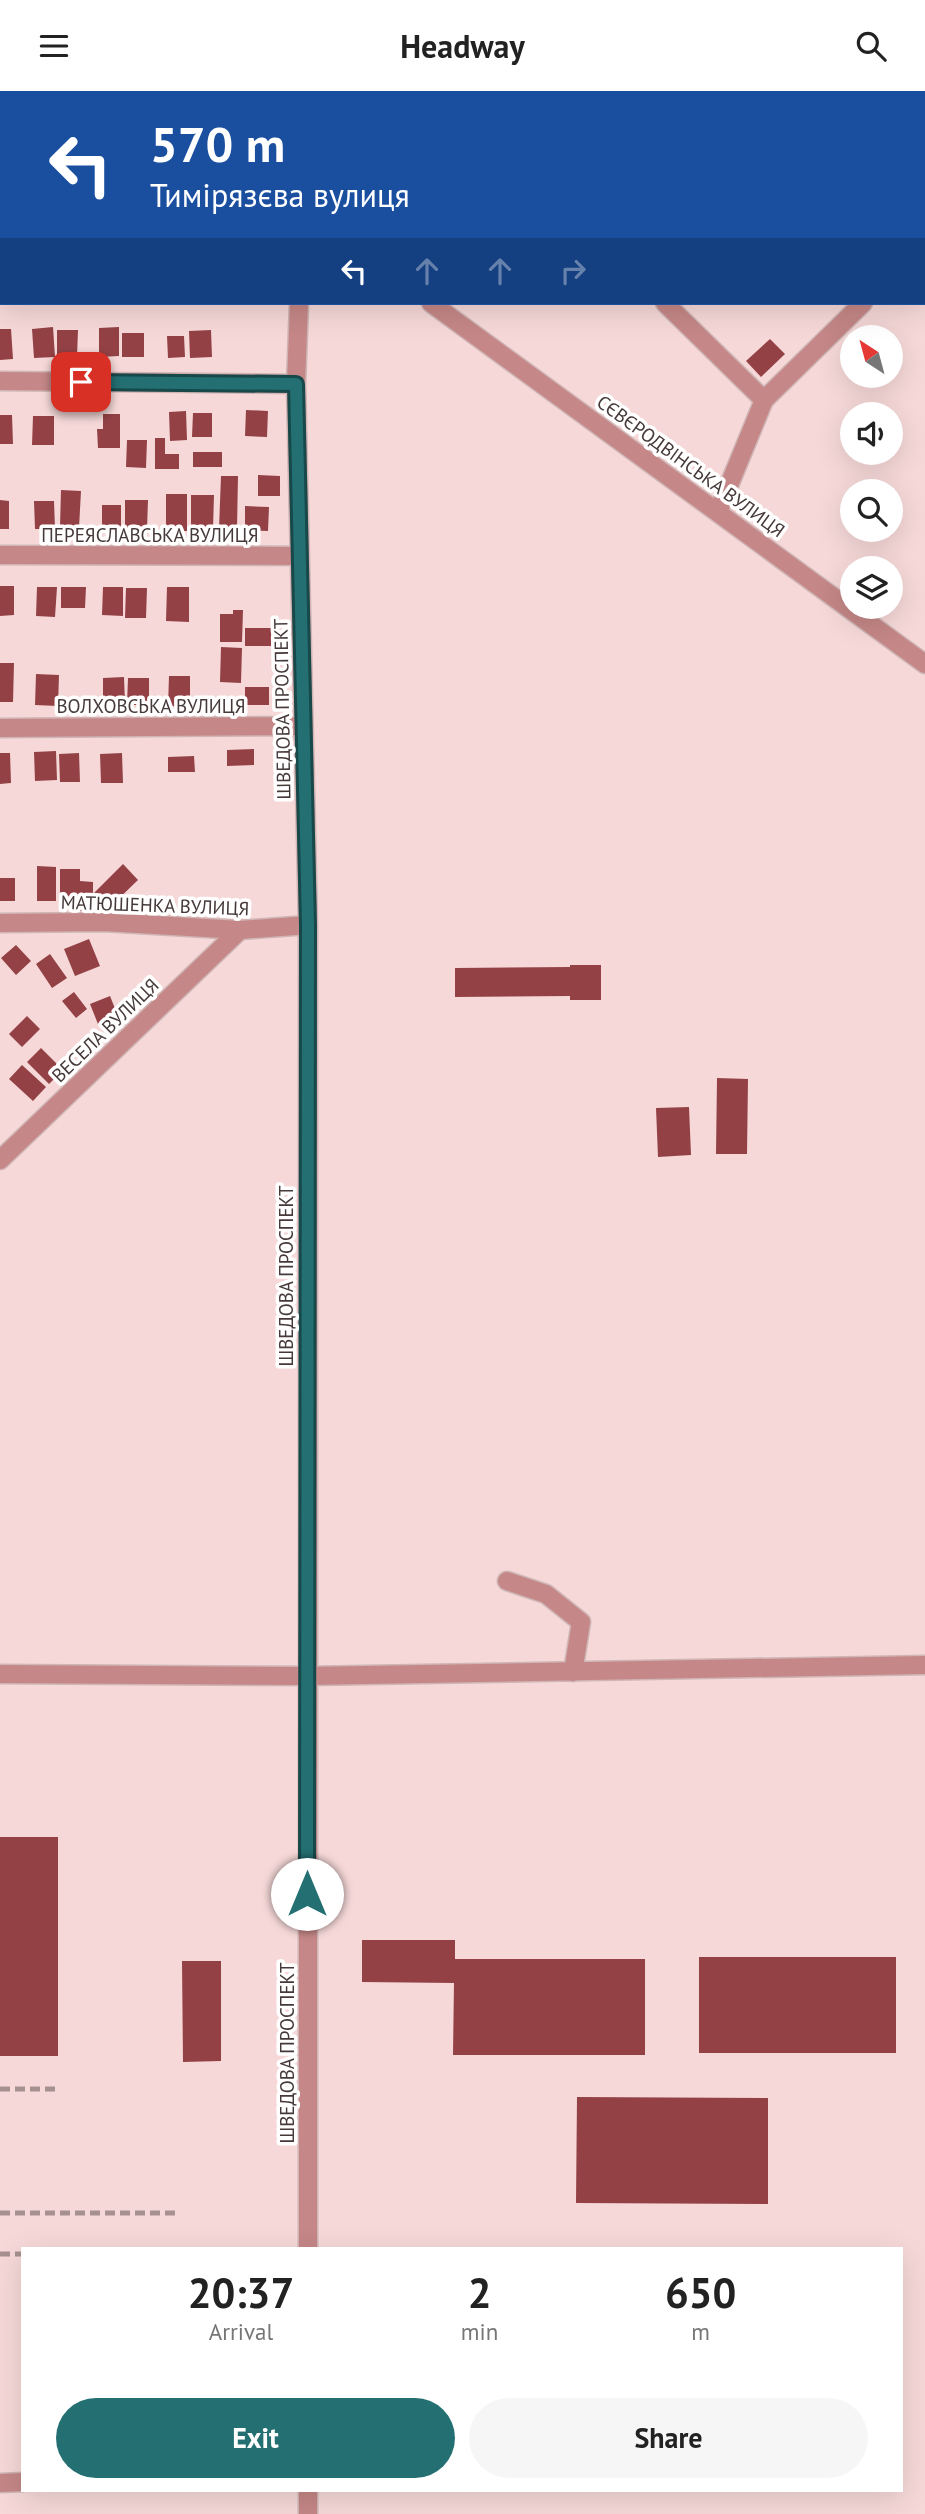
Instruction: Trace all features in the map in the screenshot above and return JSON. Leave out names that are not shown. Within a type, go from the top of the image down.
[{"type":"street","name":"ШВЕДОВА ПРОСПЕКТ","points":[[302,305],[296,384],[308,925],[308,2247]]},
{"type":"street","name":"СЄВЄРОДВІНСЬКА ВУЛИЦЯ","points":[[434,305],[925,664]]},
{"type":"street","points":[[667,305],[764,400]]},
{"type":"street","points":[[718,512],[764,400],[861,305]]},
{"type":"street","points":[[0,381],[296,384]]},
{"type":"street","name":"ПЕРЕЯСЛАВСЬКА ВУЛИЦЯ","points":[[0,555],[300,556]]},
{"type":"street","name":"ВОЛХОВСЬКА ВУЛИЦЯ","points":[[0,728],[303,726]]},
{"type":"street","name":"МАТЮШЕНКА ВУЛИЦЯ","points":[[4,927],[104,922],[240,930],[308,925]]},
{"type":"street","name":"ВЕСЕЛА ВУЛИЦЯ","points":[[0,1160],[240,930]]},
{"type":"street","points":[[507,1581],[546,1594],[581,1622],[573,1672]]},
{"type":"street","points":[[0,1674],[307,1676],[925,1665]]},
{"type":"street","points":[[0,2483],[21,2482]]},
{"type":"street","points":[[308,2492],[308,2514]]},
{"type":"building","points":[[53,327],[55,357],[34,358],[32,329]]},
{"type":"building","points":[[119,327],[119,356],[99,357],[99,328]]},
{"type":"building","points":[[0,329],[11,329],[13,359],[0,360]]},
{"type":"building","points":[[57,330],[78,330],[77,357],[57,357]]},
{"type":"building","points":[[211,330],[212,357],[190,358],[189,331]]},
{"type":"building","points":[[122,333],[144,333],[144,357],[122,357]]},
{"type":"building","points":[[167,336],[184,336],[185,357],[168,358]]},
{"type":"building","points":[[770,339],[785,354],[761,377],[746,361]]},
{"type":"building","points":[[246,410],[268,411],[267,437],[245,436]]},
{"type":"building","points":[[186,411],[187,440],[170,441],[169,412]]},
{"type":"building","points":[[193,413],[212,413],[212,437],[192,437]]},
{"type":"building","points":[[103,414],[120,414],[120,448],[98,448],[97,429],[103,429]]},
{"type":"building","points":[[0,415],[12,415],[13,444],[0,444]]},
{"type":"building","points":[[33,416],[54,416],[54,445],[32,445]]},
{"type":"building","points":[[155,438],[165,438],[165,454],[179,454],[179,469],[155,469]]},
{"type":"building","points":[[127,440],[147,440],[146,468],[126,467]]},
{"type":"building","points":[[193,452],[222,452],[222,467],[193,467]]},
{"type":"building","points":[[258,475],[280,476],[280,496],[258,496]]},
{"type":"building","points":[[221,476],[238,476],[237,529],[219,529]]},
{"type":"building","points":[[61,490],[81,491],[79,528],[60,527]]},
{"type":"building","points":[[166,494],[187,494],[187,531],[166,531]]},
{"type":"building","points":[[191,495],[214,495],[213,529],[191,529]]},
{"type":"building","points":[[0,500],[9,501],[9,529],[0,529]]},
{"type":"building","points":[[125,500],[148,500],[147,530],[125,530]]},
{"type":"building","points":[[34,501],[54,501],[55,529],[35,529]]},
{"type":"building","points":[[102,505],[121,505],[121,529],[102,529]]},
{"type":"building","points":[[245,506],[269,507],[268,531],[245,530]]},
{"type":"building","points":[[0,586],[14,586],[14,615],[0,616]]},
{"type":"building","points":[[37,587],[57,587],[55,617],[36,616]]},
{"type":"building","points":[[61,587],[86,587],[85,608],[61,608]]},
{"type":"building","points":[[103,587],[123,587],[123,616],[102,615]]},
{"type":"building","points":[[167,587],[189,587],[189,622],[166,621]]},
{"type":"building","points":[[126,588],[147,588],[146,618],[125,618]]},
{"type":"building","points":[[233,610],[243,610],[242,642],[220,642],[220,614],[233,614]]},
{"type":"building","points":[[245,628],[271,628],[271,646],[245,646]]},
{"type":"building","points":[[221,647],[242,648],[241,683],[220,682]]},
{"type":"building","points":[[0,663],[14,663],[13,702],[0,702]]},
{"type":"building","points":[[36,674],[59,675],[58,706],[35,705]]},
{"type":"building","points":[[169,676],[190,676],[190,707],[168,706]]},
{"type":"building","points":[[124,677],[125,704],[103,704],[103,678]]},
{"type":"building","points":[[128,678],[149,678],[149,705],[127,705]]},
{"type":"building","points":[[245,687],[269,687],[269,705],[245,705]]},
{"type":"building","points":[[254,749],[254,765],[227,766],[227,750]]},
{"type":"building","points":[[56,751],[57,780],[35,781],[34,752]]},
{"type":"building","points":[[0,753],[10,753],[11,783],[0,784]]},
{"type":"building","points":[[79,753],[80,782],[60,782],[59,754]]},
{"type":"building","points":[[122,753],[123,783],[101,783],[100,754]]},
{"type":"building","points":[[194,756],[195,772],[168,772],[168,757]]},
{"type":"building","points":[[123,864],[138,880],[108,909],[94,893]]},
{"type":"building","points":[[37,866],[56,867],[56,901],[37,901]]},
{"type":"building","points":[[60,869],[80,869],[80,881],[93,882],[93,911],[77,911],[78,903],[60,903]]},
{"type":"building","points":[[0,878],[15,878],[15,901],[0,901]]},
{"type":"building","points":[[89,939],[100,966],[75,976],[64,949]]},
{"type":"building","points":[[16,945],[31,961],[16,975],[1,958]]},
{"type":"building","points":[[50,954],[67,978],[52,988],[36,964]]},
{"type":"building","points":[[601,965],[601,1000],[570,1000],[570,996],[455,997],[455,968]]},
{"type":"building","points":[[74,992],[87,1009],[76,1018],[62,1001]]},
{"type":"building","points":[[110,996],[118,1016],[98,1024],[90,1004]]},
{"type":"building","points":[[27,1016],[40,1029],[22,1047],[9,1034]]},
{"type":"building","points":[[41,1048],[63,1070],[49,1084],[27,1062]]},
{"type":"building","points":[[22,1065],[46,1087],[33,1101],[9,1079]]},
{"type":"building","points":[[717,1078],[748,1079],[747,1154],[716,1154]]},
{"type":"building","points":[[689,1107],[691,1155],[658,1157],[656,1108]]},
{"type":"building","points":[[0,1837],[58,1837],[58,2056],[0,2056]]},
{"type":"building","points":[[362,1940],[455,1940],[455,1959],[645,1959],[645,2055],[453,2055],[454,1983],[362,1982]]},
{"type":"building","points":[[699,1957],[896,1957],[896,2053],[699,2053]]},
{"type":"building","points":[[182,1961],[221,1961],[221,2061],[183,2062]]},
{"type":"building","points":[[577,2097],[768,2098],[768,2204],[576,2203]]},
{"type":"railway","points":[[0,2089],[56,2089]]},
{"type":"railway","points":[[0,2213],[179,2213]]},
{"type":"railway","points":[[0,2254],[21,2254]]},
{"type":"route","points":[[81,382],[296,384],[308,925],[307,1894]]}]
